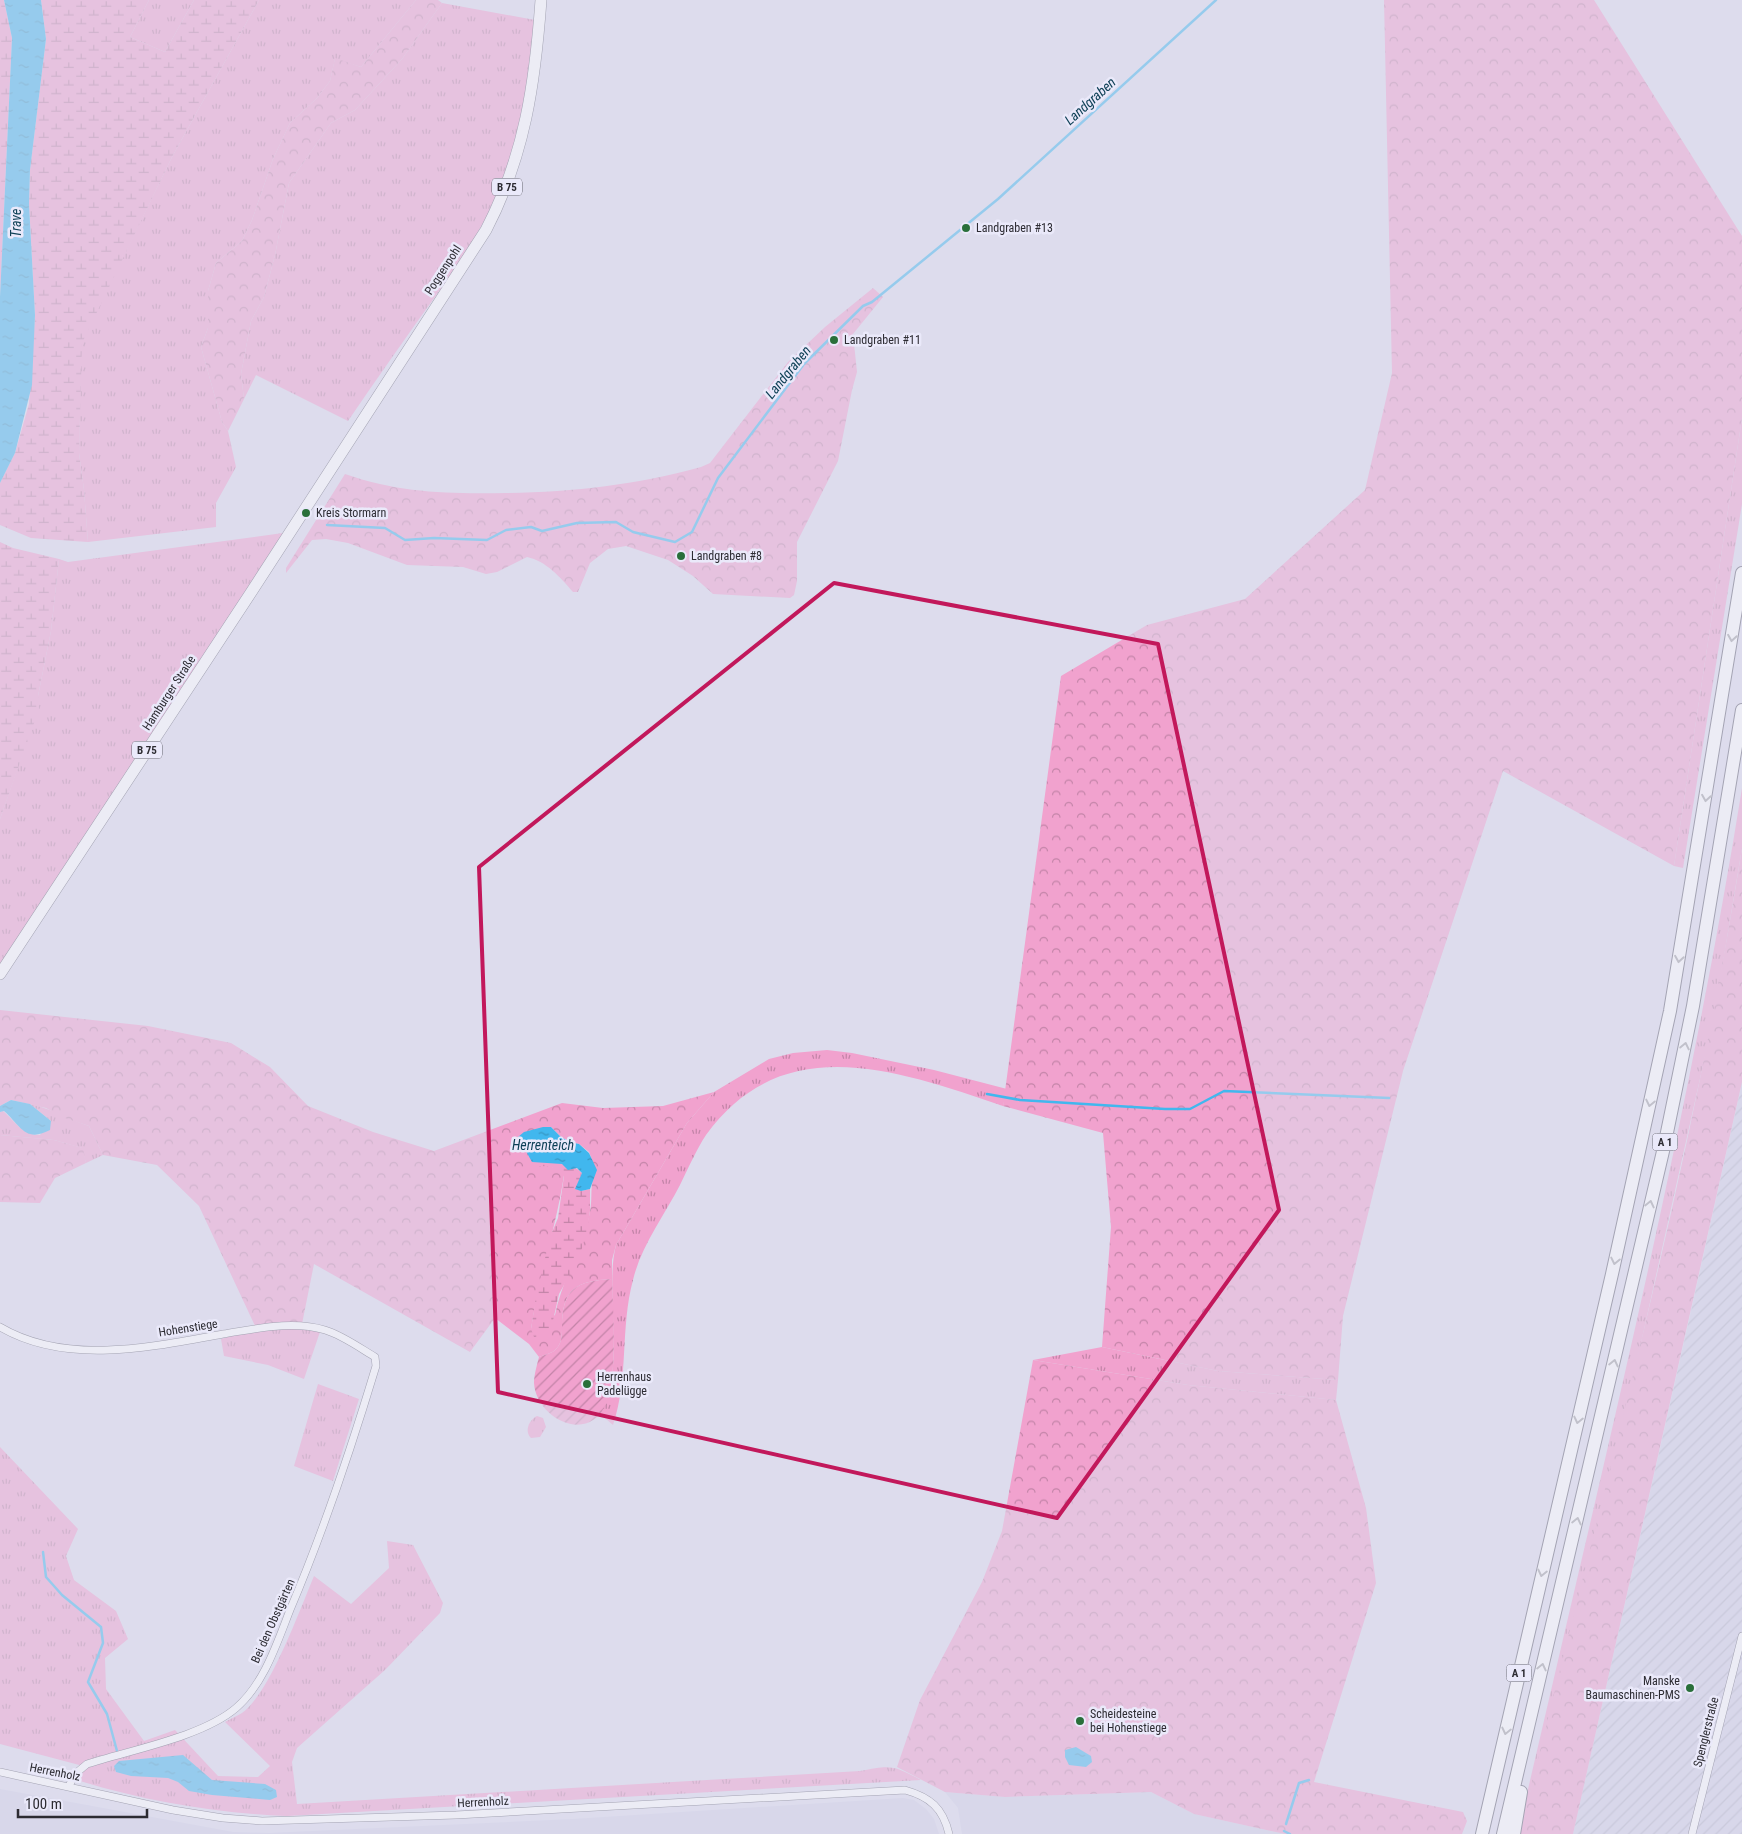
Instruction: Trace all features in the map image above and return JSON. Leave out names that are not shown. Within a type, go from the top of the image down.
[{"type":"highway","name":"A 1","points":[[1483,1828],[1612,1274],[1670,1011],[1742,573]]},
{"type":"highway","name":"A 1","points":[[1504,1834],[1666,1138],[1693,1006],[1742,710]]},
{"type":"highway","points":[[1514,1834],[1526,1765],[1531,1715]]},
{"type":"highway","points":[[1478,1834],[1483,1828]]},
{"type":"main road","name":"Poggenpohl","points":[[294,527],[486,230],[503,196],[514,164],[533,88],[541,0]]},
{"type":"main road","name":"Hamburger Straße","points":[[0,974],[294,527]]},
{"type":"street","name":"Hohenstiege","points":[[0,1327],[17,1337],[62,1348],[101,1350],[141,1347],[263,1327],[301,1326],[326,1330],[375,1357]]},
{"type":"street","name":"Bei den Obstgärten","points":[[69,1786],[75,1774],[87,1764],[188,1734],[236,1709],[250,1692],[273,1652],[336,1494],[376,1366],[375,1357]]},
{"type":"street","name":"Spenglerstraße","points":[[1692,1834],[1742,1636]]},
{"type":"street","name":"Herrenholz","points":[[0,1772],[173,1810],[223,1818],[262,1821],[456,1815],[905,1790],[920,1794],[939,1808],[946,1820],[949,1834]]},
{"type":"highlighted area","points":[[834,583],[1158,644],[1279,1210],[1057,1518],[498,1392],[479,867]]},
{"type":"shaded area","points":[[1742,1083],[1742,1834],[1573,1834],[1689,1320]]},
{"type":"shaded area","points":[[0,1789],[233,1832],[269,1833],[573,1819],[903,1798],[914,1800],[926,1809],[934,1819],[939,1834],[0,1834]]},
{"type":"shaded area","points":[[945,1792],[1005,1797],[1151,1792],[1194,1814],[1285,1834],[962,1834],[958,1808]]},
{"type":"green space","points":[[0,0],[4,0],[12,38],[0,297]]},
{"type":"green space","points":[[41,0],[149,0],[130,37],[165,52],[194,0],[259,0],[172,157],[82,343],[79,453],[88,542],[31,538],[0,525],[0,483],[15,453],[29,404],[35,315],[29,204],[30,170],[46,39]]},
{"type":"green space","points":[[149,0],[194,0],[165,52],[130,37]]},
{"type":"green space","points":[[259,0],[416,0],[361,67],[335,59],[330,81],[317,98],[290,123],[273,159],[252,220],[242,241],[216,263],[208,291],[208,328],[201,347],[222,422],[228,431],[236,467],[216,503],[216,527],[88,542],[79,453],[81,343],[172,157]]},
{"type":"green space","points":[[416,0],[438,0],[442,3],[402,59],[355,110],[331,123],[289,183],[275,255],[264,297],[251,321],[241,374],[244,399],[228,431],[222,422],[201,347],[208,328],[208,291],[216,263],[242,241],[252,220],[273,159],[290,123],[317,98],[330,81],[335,58],[361,67]]},
{"type":"green space","points":[[1384,0],[1594,0],[1742,236],[1742,418],[1674,866],[1503,771],[1403,1071],[1343,1316],[1338,1380],[1218,1371],[1102,1347],[1111,1227],[1103,1133],[1003,1106],[1061,676],[1147,625],[1245,599],[1365,490],[1392,373]]},
{"type":"green space","points":[[442,3],[535,20],[524,99],[516,138],[505,176],[492,207],[456,266],[348,421],[256,375],[244,399],[241,374],[251,321],[264,297],[275,255],[289,183],[331,123],[355,110],[402,59]]},
{"type":"green space","points":[[873,288],[883,297],[853,334],[857,372],[838,461],[797,542],[797,581],[794,595],[790,598],[713,594],[693,576],[668,560],[626,546],[608,549],[590,563],[578,592],[573,592],[558,575],[546,566],[527,557],[497,572],[486,574],[463,567],[407,565],[348,543],[326,539],[312,540],[286,573],[286,568],[345,474],[385,485],[424,491],[464,493],[531,492],[580,489],[628,483],[652,479],[710,463],[788,362],[825,327]]},
{"type":"green space","points":[[1742,418],[1742,504],[1683,868],[1674,866]]},
{"type":"green space","points":[[283,533],[0,970],[0,819],[38,709],[38,696],[51,631],[59,559],[68,562]]},
{"type":"green space","points":[[0,542],[13,548],[59,559],[51,631],[38,696],[39,709],[0,819]]},
{"type":"green space","points":[[1742,788],[1742,848],[1714,1016],[1626,1410],[1520,1834],[1520,1824],[1640,1308],[1668,1178],[1720,919]]},
{"type":"green space","points":[[1742,848],[1742,1082],[1573,1834],[1520,1834],[1641,1343],[1669,1220],[1721,973]]},
{"type":"green space","points":[[0,1010],[148,1026],[231,1043],[270,1067],[308,1106],[373,1132],[434,1151],[562,1103],[603,1108],[663,1106],[714,1092],[687,1123],[616,1245],[612,1260],[612,1279],[580,1285],[568,1296],[563,1314],[562,1336],[559,1344],[553,1352],[539,1357],[529,1344],[495,1318],[470,1352],[314,1264],[302,1324],[256,1328],[199,1206],[157,1165],[103,1155],[89,1126],[62,1117],[46,1108],[11,1100],[0,1106]],"holes":[[[551,1127],[561,1137],[579,1144],[589,1152],[596,1170],[590,1212],[583,1238],[562,1289],[555,1315],[531,1329],[564,1175],[558,1169],[549,1166]]]},
{"type":"green space","points":[[827,1050],[852,1053],[934,1070],[1007,1089],[1003,1106],[924,1081],[884,1072],[844,1067],[806,1070],[770,1080],[737,1102],[702,1141],[641,1255],[629,1298],[621,1389],[613,1425],[599,1413],[607,1397],[612,1377],[614,1332],[612,1285],[616,1245],[687,1123],[714,1092],[769,1059],[793,1053]]},
{"type":"green space","points":[[30,1104],[89,1126],[103,1155],[86,1163],[82,1148],[54,1140],[0,1135],[0,1112],[3,1111],[28,1133],[40,1135],[51,1121]]},
{"type":"green space","points":[[0,1135],[54,1140],[83,1148],[86,1163],[55,1178],[40,1203],[0,1202]]},
{"type":"green space","points":[[532,1162],[559,1163],[572,1166],[582,1173],[579,1182],[581,1191],[590,1189],[590,1211],[587,1231],[579,1258],[559,1294],[552,1325],[542,1336],[534,1337],[531,1329],[536,1297],[550,1237],[558,1218],[564,1176],[555,1168],[537,1166]]},
{"type":"green space","points":[[612,1279],[613,1361],[610,1392],[606,1404],[598,1416],[587,1423],[576,1425],[564,1422],[553,1416],[537,1396],[534,1380],[539,1357],[553,1352],[559,1344],[562,1336],[563,1314],[568,1296],[580,1285]]},
{"type":"green space","points":[[322,1326],[304,1379],[268,1365],[224,1356],[221,1339],[256,1328]]},
{"type":"green space","points":[[1102,1347],[1218,1371],[1338,1380],[1336,1400],[1188,1385],[1033,1360]]},
{"type":"green space","points":[[1033,1360],[1188,1385],[1336,1400],[1366,1508],[1376,1583],[1314,1782],[1463,1812],[1467,1821],[1462,1834],[1285,1834],[1194,1814],[1151,1792],[1005,1797],[945,1792],[897,1767],[920,1700],[982,1582],[1002,1531]]},
{"type":"green space","points":[[318,1384],[359,1399],[333,1481],[294,1466]]},
{"type":"green space","points":[[537,1416],[543,1418],[546,1427],[540,1437],[531,1438],[528,1426]]},
{"type":"green space","points":[[0,1447],[78,1529],[66,1556],[74,1580],[116,1611],[128,1639],[105,1658],[106,1689],[144,1741],[175,1730],[218,1776],[258,1777],[270,1766],[225,1722],[242,1713],[253,1703],[263,1688],[283,1649],[314,1576],[351,1604],[389,1568],[387,1541],[413,1545],[443,1603],[440,1613],[385,1670],[297,1748],[292,1762],[297,1804],[860,1771],[886,1767],[904,1771],[921,1780],[287,1816],[208,1809],[157,1801],[80,1781],[83,1766],[0,1744]]},
{"type":"water","name":"Trave","points":[[4,0],[41,0],[46,39],[30,170],[29,204],[35,315],[32,385],[15,453],[0,483],[0,297],[12,38]]},
{"type":"water","points":[[11,1100],[30,1104],[51,1121],[50,1130],[35,1135],[24,1131],[4,1111],[0,1112],[0,1106]]},
{"type":"water","name":"Herrenteich","points":[[551,1127],[561,1137],[579,1144],[589,1153],[597,1170],[590,1189],[581,1191],[575,1189],[582,1173],[577,1168],[568,1170],[562,1164],[532,1162],[518,1137],[524,1132]]},
{"type":"water","points":[[1076,1747],[1091,1756],[1092,1762],[1086,1767],[1069,1765],[1065,1757],[1065,1750]]},
{"type":"water","points":[[183,1755],[212,1780],[265,1784],[276,1790],[277,1797],[270,1800],[189,1791],[178,1782],[168,1778],[131,1776],[116,1772],[114,1766],[119,1761]]},
{"type":"waterway","name":"Landgraben","points":[[327,525],[385,528],[405,540],[434,538],[487,540],[506,530],[531,527],[542,531],[577,523],[616,522],[633,532],[675,542],[692,532],[718,478],[804,364],[863,306],[872,302],[998,199],[1216,0]]},
{"type":"waterway","points":[[987,1094],[1020,1100],[1165,1109],[1190,1109],[1224,1091],[1389,1098]]},
{"type":"waterway","points":[[43,1552],[46,1577],[62,1595],[101,1627],[103,1643],[88,1682],[107,1714],[117,1751]]},
{"type":"waterway","points":[[1286,1824],[1299,1783],[1309,1780]]},
{"type":"waterway","points":[[1284,1831],[1290,1834]]},
{"type":"place","name":"Landgraben #13","points":[[966,228]]},
{"type":"place","name":"Landgraben #11","points":[[834,340]]},
{"type":"place","name":"Kreis Stormarn","points":[[306,513]]},
{"type":"place","name":"Landgraben #8","points":[[681,556]]},
{"type":"place","name":"Herrenhaus Padelügge","points":[[587,1384]]},
{"type":"place","name":"Manske Baumaschinen-PMS","points":[[1690,1688]]},
{"type":"place","name":"Scheidesteine bei Hohenstiege","points":[[1080,1721]]}]
